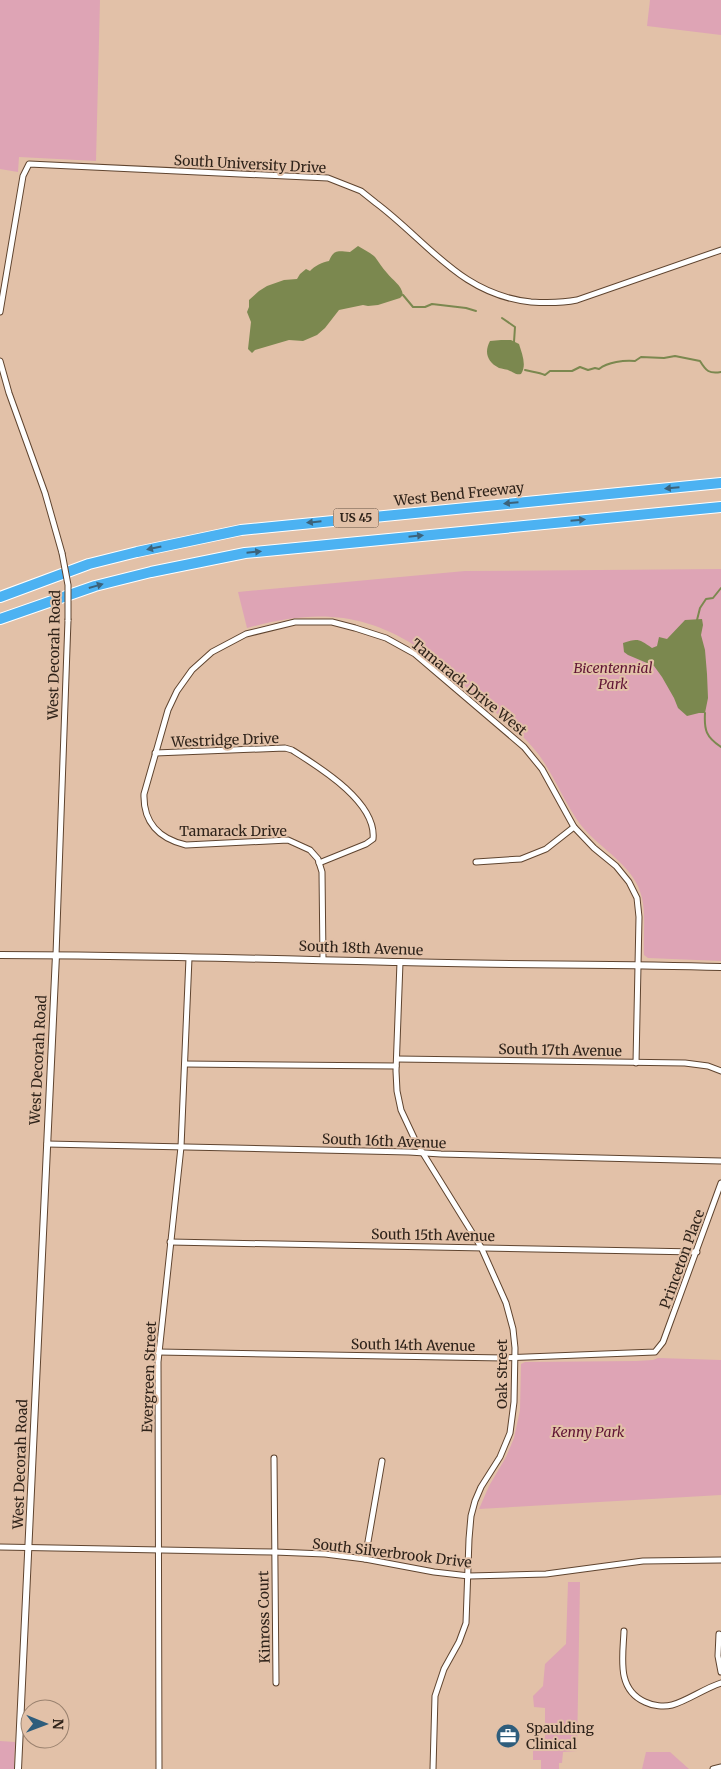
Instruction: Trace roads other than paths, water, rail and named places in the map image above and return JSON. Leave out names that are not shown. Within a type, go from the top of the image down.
[{"type":"highway","name":"West Bend Freeway","points":[[0,597],[89,564],[242,530],[721,483]]},
{"type":"highway","name":"US 45","points":[[0,620],[95,586],[245,552],[721,507]]},
{"type":"street","name":"South University Drive","points":[[0,312],[23,176],[29,164],[328,178],[361,191],[376,202],[463,278],[490,292],[523,301],[559,303],[577,300],[721,250]]},
{"type":"street","name":"West Decorah Road","points":[[0,361],[9,393],[45,493],[62,553],[68,585],[56,955],[18,1769]]},
{"type":"street","name":"Tamarack Drive West","points":[[155,754],[168,710],[177,691],[192,670],[212,652],[246,634],[295,622],[332,622],[386,638],[415,654],[524,747],[542,768],[574,827],[594,848],[616,866],[629,882],[637,898],[639,964],[636,1063]]},
{"type":"street","name":"Westridge Drive","points":[[155,754],[285,748],[292,750],[332,776],[363,807],[374,832],[373,839],[366,844],[319,863]]},
{"type":"street","name":"Tamarack Drive","points":[[155,754],[144,794],[144,807],[148,820],[163,836],[172,842],[186,845],[288,840],[310,850],[319,863]]},
{"type":"street","points":[[476,862],[521,859],[546,848],[574,827]]},
{"type":"street","points":[[319,863],[324,885],[324,959]]},
{"type":"street","name":"South 18th Avenue","points":[[0,955],[639,964],[721,967]]},
{"type":"street","name":"Evergreen Street","points":[[159,1769],[158,1352],[181,1147],[190,958]]},
{"type":"street","name":"Oak Street","points":[[400,962],[396,1066],[400,1110],[416,1142],[481,1247],[506,1303],[513,1329],[515,1358],[514,1402],[510,1433],[500,1457],[481,1487],[471,1516],[466,1623],[459,1642],[444,1669],[435,1696],[433,1769]]},
{"type":"street","name":"South 17th Avenue","points":[[397,1059],[685,1063],[708,1066],[721,1071]]},
{"type":"street","points":[[185,1064],[396,1066]]},
{"type":"street","name":"South 16th Avenue","points":[[47,1144],[721,1161]]},
{"type":"street","name":"Princeton Place","points":[[663,1342],[721,1183]]},
{"type":"street","name":"South 15th Avenue","points":[[170,1242],[696,1252]]},
{"type":"street","name":"South 14th Avenue","points":[[158,1352],[515,1358],[656,1352],[663,1342]]},
{"type":"street","name":"Kinross Court","points":[[274,1458],[276,1683]]},
{"type":"street","points":[[365,1559],[382,1462]]},
{"type":"street","name":"South Silverbrook Drive","points":[[0,1547],[326,1554],[469,1576],[546,1574],[643,1561],[721,1560]]},
{"type":"street","points":[[624,1631],[623,1672],[629,1690],[638,1699],[652,1705],[672,1705],[721,1683]]},
{"type":"street","points":[[719,1634],[718,1656],[721,1672]]},
{"type":"street","points":[[713,1769],[721,1767]]},
{"type":"waterway","points":[[403,295],[413,307],[425,307],[432,304],[476,311]]},
{"type":"waterway","points":[[502,318],[515,327],[514,342]]},
{"type":"waterway","points":[[525,370],[545,375],[550,371],[572,371],[580,367],[588,370],[599,369],[611,363],[635,361],[641,357],[664,358],[675,356],[700,361],[708,371],[714,373],[721,372]]},
{"type":"waterway","points":[[697,620],[700,608],[706,599],[713,598],[721,588]]},
{"type":"waterway","points":[[705,713],[707,733],[721,747]]},
{"type":"place","name":"Spaulding Clinical","points":[[508,1736]]},
{"type":"park label","name":"Bicentennial Park","points":[[613,676]]},
{"type":"park label","name":"Kenny Park","points":[[588,1432]]}]
